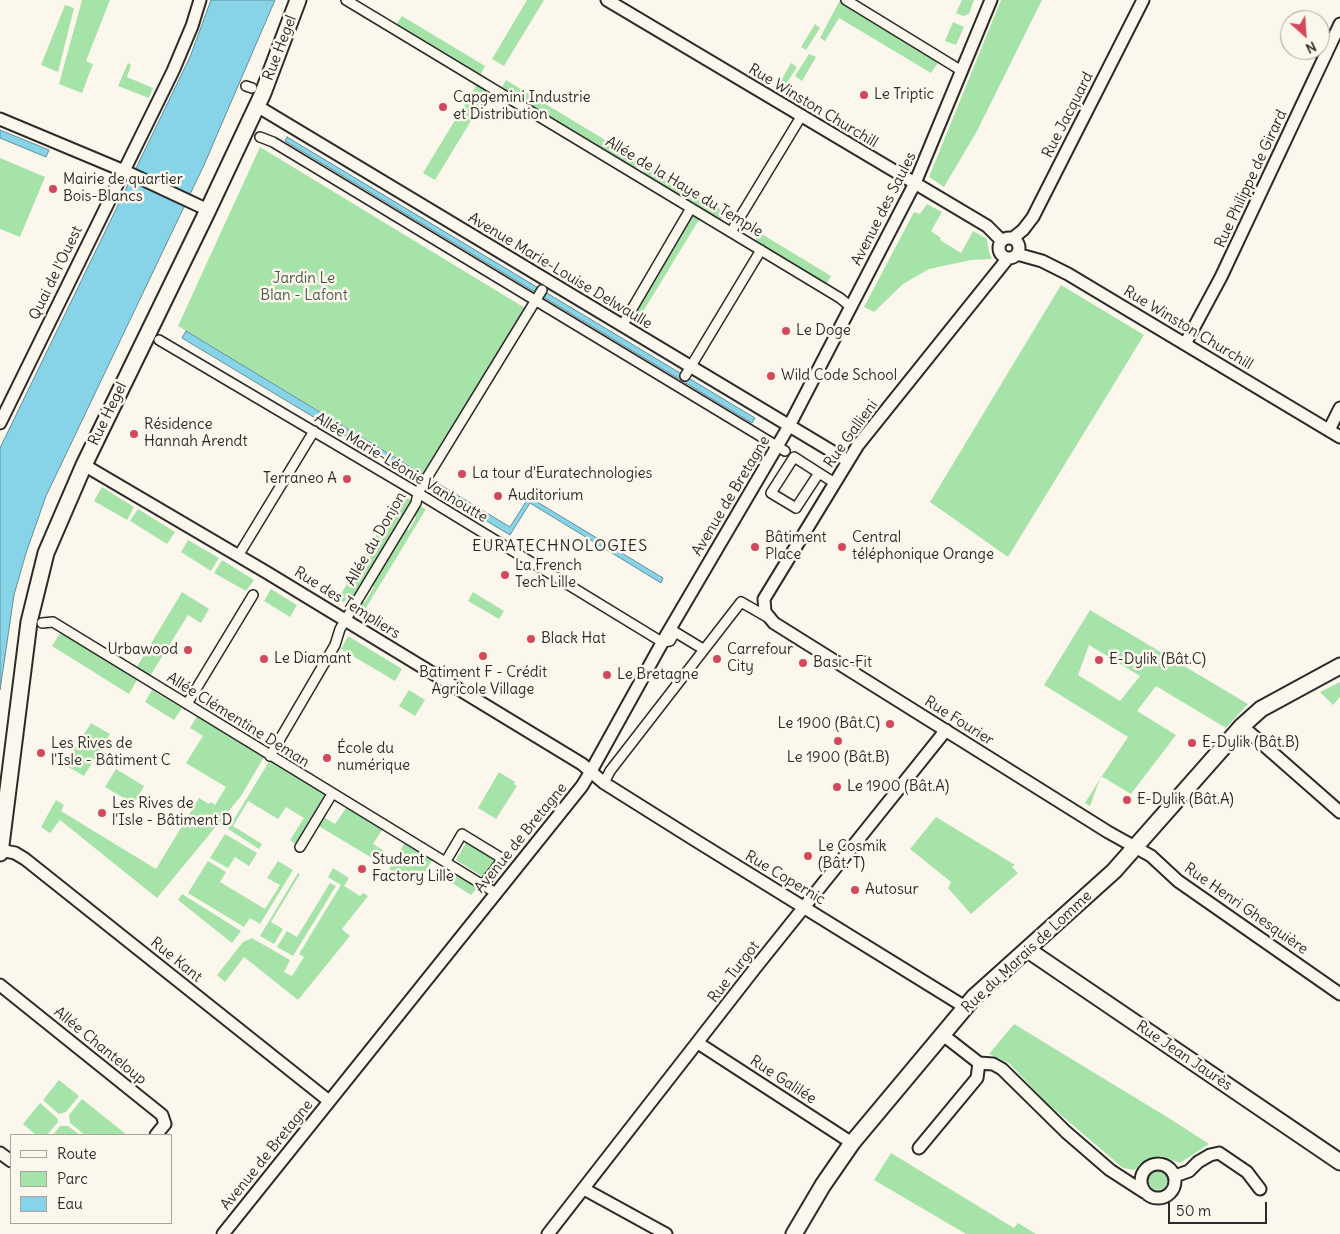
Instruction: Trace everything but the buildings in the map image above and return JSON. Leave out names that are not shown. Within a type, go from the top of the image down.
[{"type":"street","name":"Quai de l'Ouest","points":[[0,423],[126,172],[183,48],[200,0]]},
{"type":"street","name":"Rue Hegel","points":[[0,852],[29,622],[39,576],[50,543],[84,465],[257,106],[298,0]]},
{"type":"street","name":"Allée de la Haye du Temple","points":[[346,0],[840,298],[851,307]]},
{"type":"street","name":"Rue Winston Churchill","points":[[607,0],[987,226],[1001,240]]},
{"type":"street","points":[[846,0],[962,71]]},
{"type":"street","name":"Avenue des Saules","points":[[790,426],[915,183],[991,0]]},
{"type":"street","name":"Rue Jacquard","points":[[1014,238],[1033,217],[1144,0]]},
{"type":"street","name":"Rue Philippe de Girard","points":[[1185,344],[1221,277],[1340,24]]},
{"type":"street","name":"Avenue Marie-Louise Delwaulle","points":[[257,106],[622,326],[688,371],[790,426],[848,461]]},
{"type":"street","points":[[731,232],[802,115]]},
{"type":"street","points":[[0,119],[126,172],[208,210]]},
{"type":"street","points":[[260,137],[272,142],[538,295],[782,449]]},
{"type":"street","points":[[622,326],[691,208]]},
{"type":"street","points":[[1007,237],[1014,238],[1019,247],[1012,256],[1000,253],[998,246],[1001,240],[1007,237]]},
{"type":"street","points":[[688,371],[761,250]]},
{"type":"street","name":"Rue Winston Churchill","points":[[1012,256],[1042,261],[1068,274],[1340,437]]},
{"type":"street","name":"Rue Gallieni","points":[[769,618],[764,608],[764,599],[848,461],[1012,256]]},
{"type":"street","points":[[418,493],[538,295]]},
{"type":"street","name":"Allée Marie-Léonie Vanhoutte","points":[[159,340],[418,493],[662,642]]},
{"type":"street","points":[[1330,430],[1340,408]]},
{"type":"street","name":"Avenue de Bretagne","points":[[223,1234],[582,786],[662,642],[782,449],[790,426]]},
{"type":"street","points":[[238,556],[314,432]]},
{"type":"street","points":[[819,473],[796,508],[772,493],[794,457],[819,473],[834,483]]},
{"type":"street","name":"Rue des Templiers","points":[[84,465],[345,620],[591,771]]},
{"type":"street","name":"Allée du Donjon","points":[[270,756],[335,645],[345,620],[416,503],[418,493]]},
{"type":"street","points":[[186,704],[253,595]]},
{"type":"street","points":[[604,783],[610,771],[703,649],[742,602],[769,618]]},
{"type":"street","name":"Rue Fourier","points":[[769,618],[1108,832],[1136,846]]},
{"type":"street","name":"Allée Clémentine Deman","points":[[42,623],[53,622],[496,893]]},
{"type":"street","points":[[662,642],[670,641],[675,632],[703,649]]},
{"type":"street","name":"Rue du Marais de Lomme","points":[[794,1234],[823,1185],[852,1143],[965,1008],[1090,895],[1242,726],[1261,709],[1340,666]]},
{"type":"street","points":[[1242,726],[1340,812]]},
{"type":"street","name":"Rue Turgot","points":[[548,1234],[946,730]]},
{"type":"street","name":"Rue Copernic","points":[[591,771],[604,783],[965,1008]]},
{"type":"street","points":[[300,847],[332,794]]},
{"type":"street","points":[[446,861],[462,834],[503,859],[483,885]]},
{"type":"street","name":"Rue Henri Ghesquière","points":[[1136,846],[1151,856],[1178,881],[1340,994]]},
{"type":"street","name":"Rue Kant","points":[[0,852],[15,852],[25,859],[329,1102]]},
{"type":"street","name":"Rue Jean Jaurès","points":[[1028,950],[1340,1162]]},
{"type":"street","name":"Allée Chanteloup","points":[[0,985],[162,1114],[164,1124],[157,1134]]},
{"type":"street","points":[[943,1035],[979,1063],[993,1064],[1002,1069],[1066,1132],[1110,1170],[1144,1192],[1154,1198],[1166,1197],[1174,1188],[1175,1176],[1169,1167],[1164,1164],[1153,1164],[1148,1167],[1140,1182],[1144,1192]]},
{"type":"street","name":"Rue Galilée","points":[[698,1043],[852,1143]]},
{"type":"street","points":[[919,1148],[977,1078],[979,1063]]},
{"type":"street","points":[[0,1153],[10,1161]]},
{"type":"street","points":[[1175,1176],[1189,1171],[1210,1155],[1218,1153],[1247,1172],[1260,1189]]},
{"type":"street","points":[[584,1189],[666,1234]]},
{"type":"green space","points":[[82,0],[110,0],[86,61],[93,64],[82,93],[59,84]]},
{"type":"green space","points":[[527,0],[544,0],[504,66],[492,59]]},
{"type":"green space","points":[[840,0],[940,60],[931,73],[839,18],[825,41],[820,38]]},
{"type":"green space","points":[[962,0],[974,0],[969,14],[963,16],[956,13]]},
{"type":"green space","points":[[1001,0],[1042,0],[977,131],[944,187],[929,177]]},
{"type":"green space","points":[[65,5],[74,8],[58,72],[41,65]]},
{"type":"green space","points":[[402,16],[485,66],[480,76],[396,25]]},
{"type":"green space","points":[[953,22],[964,27],[956,45],[945,41]]},
{"type":"green space","points":[[815,24],[820,28],[806,50],[801,47]]},
{"type":"green space","points":[[809,54],[816,57],[802,81],[795,76]]},
{"type":"green space","points":[[128,63],[131,65],[127,77],[153,88],[149,98],[118,86]]},
{"type":"green space","points":[[791,63],[797,67],[782,91],[777,88]]},
{"type":"green space","points":[[506,80],[640,161],[635,170],[501,89]]},
{"type":"green space","points":[[477,84],[489,91],[435,180],[423,173]]},
{"type":"green space","name":"Jardin Le Blan - Lafont","points":[[260,147],[525,308],[424,474],[178,326]]},
{"type":"green space","points":[[0,158],[45,177],[20,237],[0,229]]},
{"type":"green space","points":[[647,166],[725,212],[720,221],[642,174]]},
{"type":"green space","points":[[927,204],[942,212],[931,231],[941,238],[940,240],[961,253],[973,231],[987,239],[992,259],[971,260],[929,269],[903,284],[874,312],[864,307],[914,212],[920,214]]},
{"type":"green space","points":[[694,214],[700,218],[641,315],[636,312]]},
{"type":"green space","points":[[760,233],[831,276],[826,285],[754,242]]},
{"type":"green space","points":[[1061,285],[1144,335],[1008,557],[930,502]]},
{"type":"green space","points":[[102,487],[134,507],[127,520],[94,501]]},
{"type":"green space","points":[[401,494],[414,502],[351,606],[338,599]]},
{"type":"green space","points":[[420,506],[426,509],[361,616],[355,612],[362,601],[365,602],[374,587],[372,585],[406,529],[409,530],[416,518],[414,516]]},
{"type":"green space","points":[[138,509],[175,532],[167,544],[130,521]]},
{"type":"green space","points":[[188,540],[219,558],[211,571],[181,552]]},
{"type":"green space","points":[[222,560],[254,580],[246,591],[214,573]]},
{"type":"green space","points":[[271,589],[297,605],[290,617],[264,601]]},
{"type":"green space","points":[[182,592],[209,609],[201,623],[188,615],[150,676],[182,695],[181,698],[135,670]]},
{"type":"green space","points":[[473,592],[504,611],[499,619],[468,601]]},
{"type":"green space","points":[[1090,610],[1248,704],[1226,728],[1156,686],[1137,711],[1176,735],[1131,794],[1102,776],[1128,737],[1044,685]],"holes":[[[1089,645],[1140,676],[1120,701],[1078,675]]]},
{"type":"green space","points":[[61,632],[137,680],[129,694],[52,646]]},
{"type":"green space","points":[[348,636],[402,669],[395,681],[341,649]]},
{"type":"green space","points":[[1340,682],[1340,697],[1333,705],[1320,692]]},
{"type":"green space","points":[[152,690],[182,708],[174,720],[145,702]]},
{"type":"green space","points":[[409,690],[425,700],[415,716],[399,706]]},
{"type":"green space","points":[[197,716],[264,757],[241,796],[157,898],[60,820],[50,833],[41,827],[56,800],[64,805],[61,811],[156,869],[199,798],[215,805],[226,787],[186,763],[203,736],[190,728]]},
{"type":"green space","points":[[91,723],[110,734],[84,776],[65,765]]},
{"type":"green space","points":[[270,760],[325,794],[295,844],[290,840],[304,818],[286,807],[278,819],[248,801],[233,826],[262,844],[259,849],[228,829]]},
{"type":"green space","points":[[116,769],[144,786],[134,804],[105,787]]},
{"type":"green space","points":[[499,772],[515,782],[514,784],[517,786],[496,819],[478,808]]},
{"type":"green space","points":[[1099,780],[1090,806],[1085,803]]},
{"type":"green space","points":[[346,808],[382,830],[373,844],[384,851],[377,861],[317,825],[322,816],[335,824]]},
{"type":"green space","points":[[936,817],[1015,865],[1012,867],[1018,873],[971,914],[948,888],[951,882],[910,849]]},
{"type":"green space","points":[[225,834],[257,853],[249,866],[235,857],[228,868],[210,858]]},
{"type":"green space","points":[[467,841],[498,860],[485,878],[456,860]]},
{"type":"green space","points":[[405,842],[433,859],[417,884],[389,869]]},
{"type":"green space","points":[[208,861],[226,872],[220,882],[265,909],[280,885],[267,878],[278,861],[293,870],[260,924],[250,918],[244,927],[188,893]]},
{"type":"green space","points":[[333,868],[349,878],[344,886],[360,896],[363,893],[368,896],[342,929],[350,936],[298,1000],[244,957],[225,982],[217,975],[243,942],[252,938],[290,960],[284,972],[292,976],[304,957],[299,954],[341,885],[328,877]]},
{"type":"green space","points":[[298,873],[300,874],[271,922],[283,929],[274,944],[260,936]]},
{"type":"green space","points":[[458,874],[478,887],[471,895],[452,883]]},
{"type":"green space","points":[[330,883],[336,886],[293,956],[277,947],[287,931],[297,937]]},
{"type":"green space","points":[[182,894],[241,931],[232,943],[178,900]]},
{"type":"green space","points":[[1014,1024],[1209,1144],[1180,1163],[1161,1156],[1151,1158],[1134,1170],[1123,1168],[1048,1104],[1009,1063],[989,1054]]},
{"type":"green space","points":[[59,1080],[79,1096],[66,1112],[59,1114],[43,1100]]},
{"type":"green space","points":[[82,1099],[126,1134],[84,1134],[70,1123],[69,1115]]},
{"type":"green space","points":[[40,1103],[57,1118],[58,1122],[48,1134],[35,1134],[23,1124]]},
{"type":"green space","points":[[60,1126],[68,1126],[79,1134],[54,1134]]},
{"type":"green space","points":[[891,1153],[1014,1228],[1018,1223],[1036,1234],[966,1234],[874,1180]]},
{"type":"green space","points":[[1158,1170],[1165,1173],[1168,1180],[1165,1187],[1158,1190],[1151,1187],[1148,1180],[1151,1173]]},
{"type":"water","points":[[211,0],[275,0],[204,165],[46,496],[14,595],[0,690],[0,448],[190,57]]},
{"type":"water","points":[[0,130],[49,150],[46,157],[0,138]]},
{"type":"water","points":[[287,137],[755,418],[752,423],[285,141]]},
{"type":"water","points":[[186,331],[510,527],[529,497],[663,578],[661,583],[530,503],[510,535],[182,338]]},
{"type":"place","name":"Le Triptic","points":[[864,95]]},
{"type":"place","name":"Capgemini Industrie et Distribution","points":[[443,107]]},
{"type":"place","name":"Mairie de quartier Bois-Blancs","points":[[53,189]]},
{"type":"place","name":"Le Doge","points":[[786,331]]},
{"type":"place","name":"Wild Code School","points":[[771,376]]},
{"type":"place","name":"Résidence Hannah Arendt","points":[[134,434]]},
{"type":"place","name":"La tour d'Euratechnologies","points":[[462,474]]},
{"type":"place","name":"Terraneo A","points":[[347,479]]},
{"type":"place","name":"Auditorium","points":[[498,496]]},
{"type":"place","name":"Bâtiment Place","points":[[755,547]]},
{"type":"place","name":"Central téléphonique Orange","points":[[842,547]]},
{"type":"place","name":"La French Tech Lille","points":[[505,575]]},
{"type":"place","name":"Black Hat","points":[[531,639]]},
{"type":"place","name":"Urbawood","points":[[188,650]]},
{"type":"place","name":"Batiment F - Crédit Agricole Village","points":[[483,656]]},
{"type":"place","name":"Le Diamant","points":[[264,659]]},
{"type":"place","name":"Carrefour City","points":[[717,659]]},
{"type":"place","name":"E-Dylik (Bât.C)","points":[[1099,660]]},
{"type":"place","name":"Basic-Fit","points":[[803,663]]},
{"type":"place","name":"Le Bretagne","points":[[607,675]]},
{"type":"place","name":"Le 1900 (Bât.C)","points":[[890,724]]},
{"type":"place","name":"Le 1900 (Bât.B)","points":[[838,741]]},
{"type":"place","name":"E-Dylik (Bât.B)","points":[[1192,743]]},
{"type":"place","name":"Les Rives de l'Isle - Bâtiment C","points":[[41,753]]},
{"type":"place","name":"École du numérique","points":[[327,758]]},
{"type":"place","name":"Le 1900 (Bât.A)","points":[[837,787]]},
{"type":"place","name":"E-Dylik (Bât.A)","points":[[1127,800]]},
{"type":"place","name":"Les Rives de l'Isle - Bâtiment D","points":[[102,813]]},
{"type":"place","name":"Le Cosmik (Bât. T)","points":[[808,856]]},
{"type":"place","name":"Student Factory Lille","points":[[362,869]]},
{"type":"place","name":"Autosur","points":[[855,890]]},
{"type":"district","name":"EURATECHNOLOGIES","points":[[560,546]]}]
